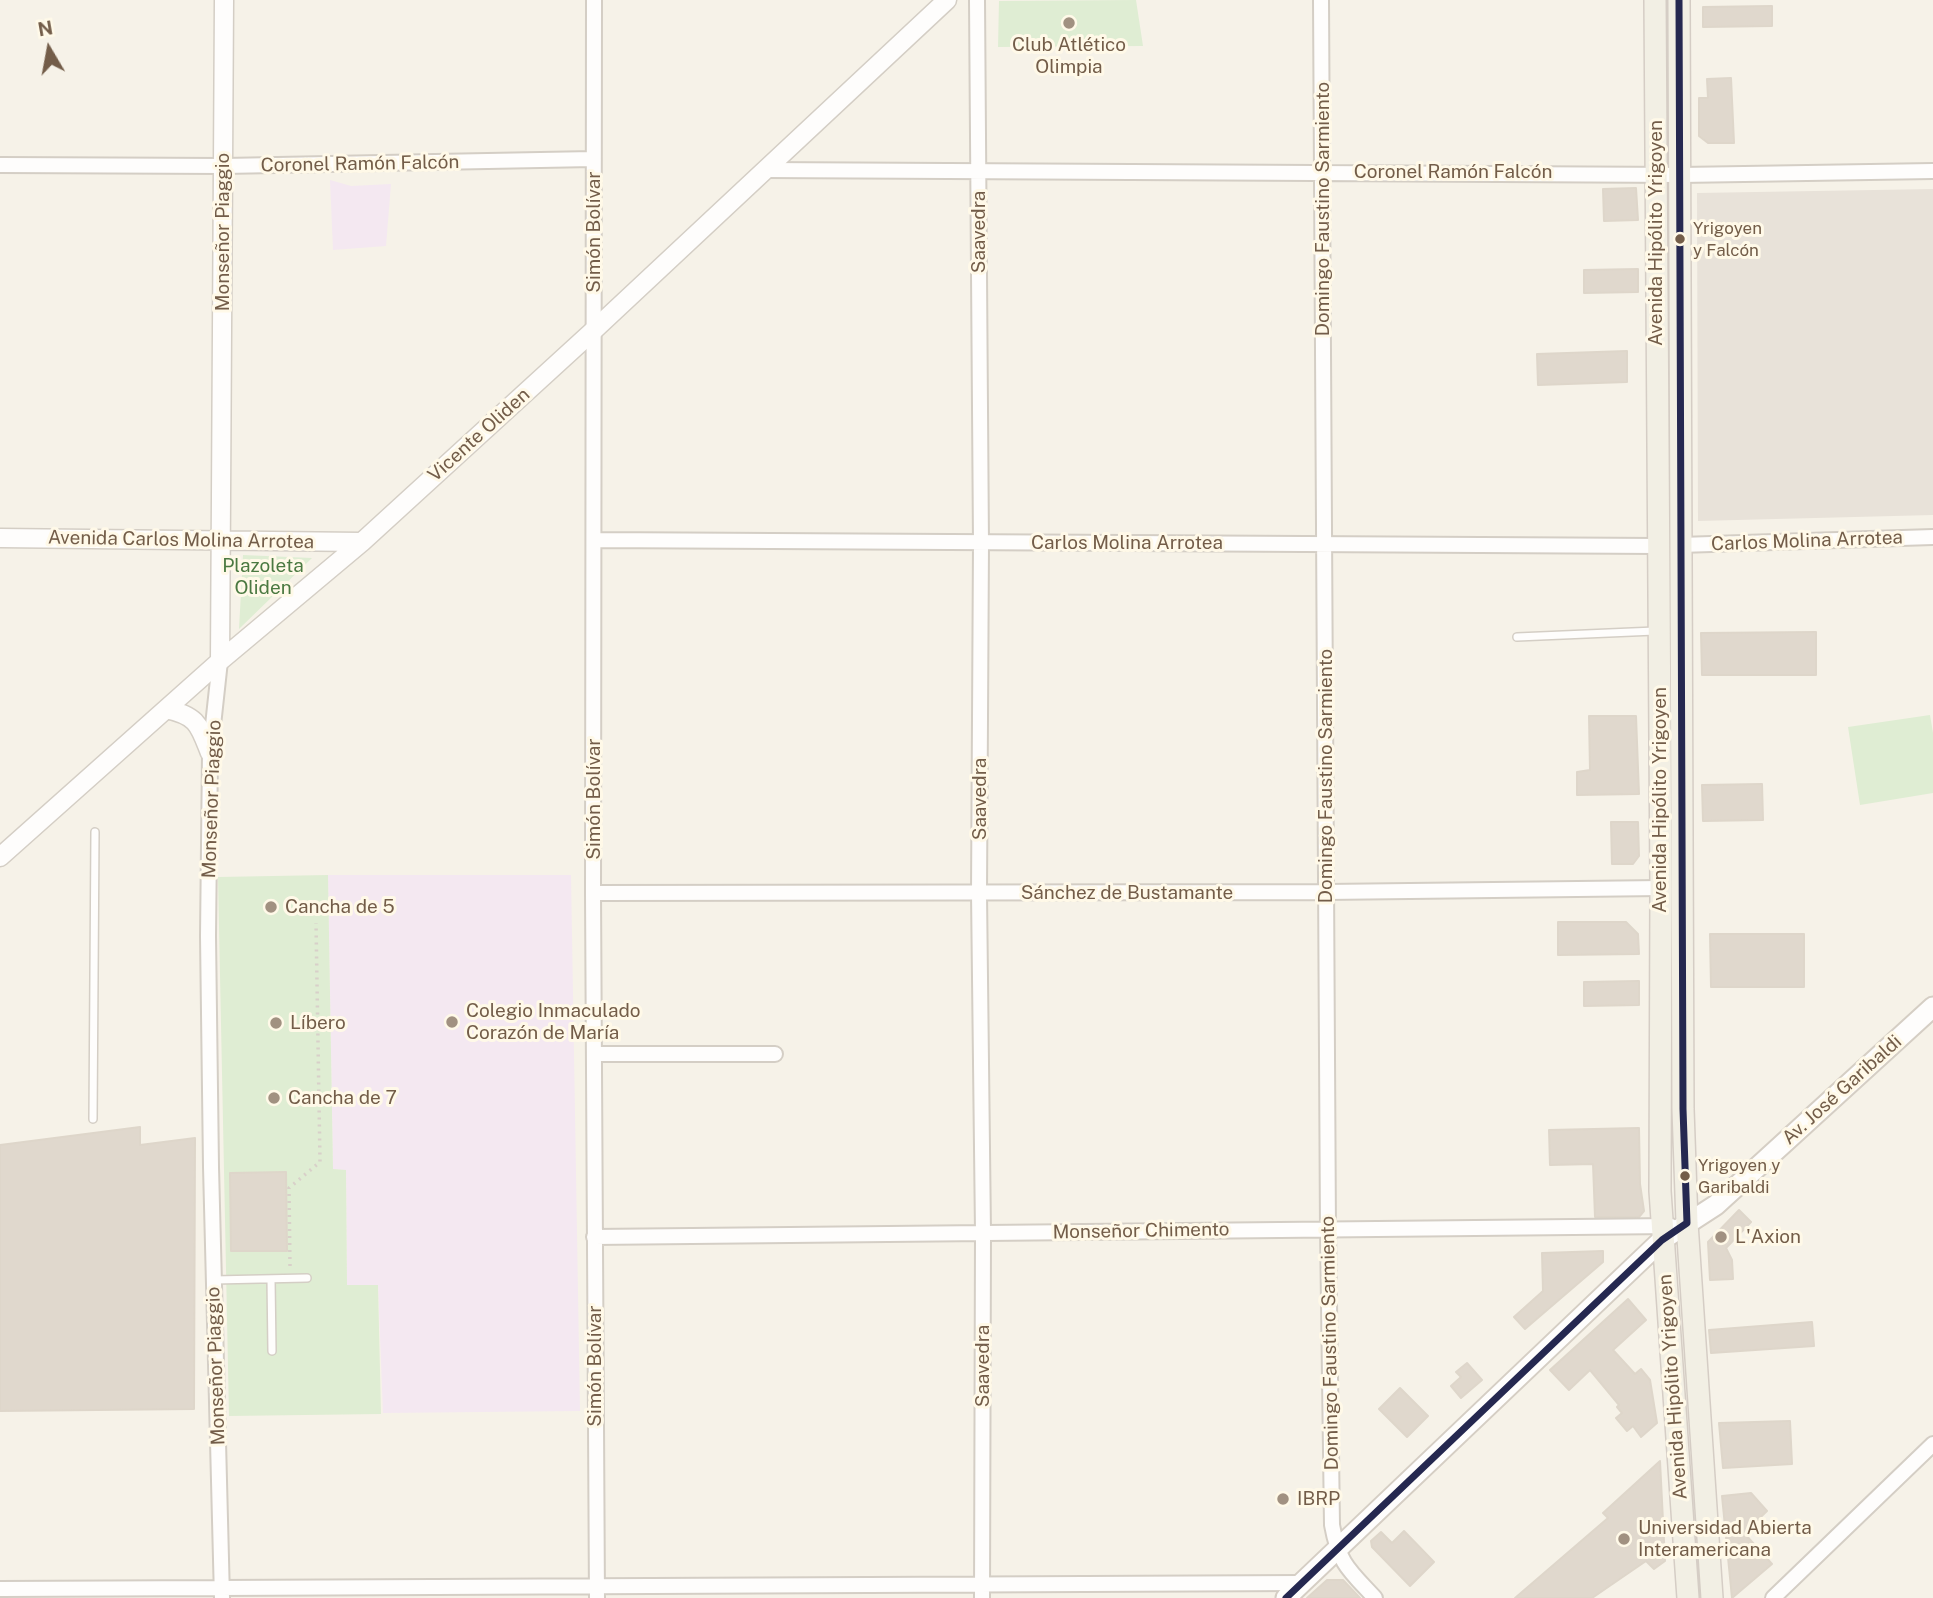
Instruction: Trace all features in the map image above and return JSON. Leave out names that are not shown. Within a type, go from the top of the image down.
[{"type":"main road","name":"Avenida Hipólito Yrigoyen","points":[[1656,0],[1662,1234],[1689,1598]]},
{"type":"main road","name":"Avenida Hipólito Yrigoyen","points":[[1679,0],[1683,1109],[1687,1223],[1712,1598]]},
{"type":"main road","name":"Av. José Garibaldi","points":[[1286,1598],[1662,1234],[1687,1223],[1716,1205],[1933,1007]]},
{"type":"street","name":"Monseñor Piaggio","points":[[222,1593],[208,936],[210,753],[220,662],[223,0]]},
{"type":"street","name":"Simón Bolívar","points":[[594,0],[593,893],[597,1592]]},
{"type":"street","name":"Vicente Oliden","points":[[0,857],[220,662],[362,542],[594,330],[947,0]]},
{"type":"street","name":"Saavedra","points":[[977,0],[981,543],[979,894],[983,1233],[981,1591]]},
{"type":"street","name":"Domingo Faustino Sarmiento","points":[[1321,0],[1328,1229],[1332,1525],[1337,1551]]},
{"type":"street","name":"Coronel Ramón Falcón","points":[[0,165],[224,166],[593,159]]},
{"type":"street","name":"Coronel Ramón Falcón","points":[[764,170],[1681,175],[1933,171]]},
{"type":"street","name":"Carlos Molina Arrotea","points":[[1680,545],[1933,537]]},
{"type":"street","name":"Avenida Carlos Molina Arrotea","points":[[0,538],[362,542]]},
{"type":"street","name":"Carlos Molina Arrotea","points":[[595,540],[1658,546]]},
{"type":"street","points":[[166,709],[186,713],[198,723],[210,753]]},
{"type":"street","name":"Sánchez de Bustamante","points":[[593,893],[979,894],[1661,888]]},
{"type":"street","points":[[594,1054],[775,1054]]},
{"type":"street","name":"Monseñor Chimento","points":[[594,1237],[1328,1229],[1662,1234]]},
{"type":"street","points":[[1773,1598],[1933,1444]]},
{"type":"street","points":[[1337,1551],[1349,1570],[1375,1598]]},
{"type":"street","points":[[0,1589],[222,1593],[981,1591],[1303,1583]]},
{"type":"lane","points":[[1517,637],[1660,631]]},
{"type":"lane","points":[[93,1119],[95,832]]},
{"type":"lane","points":[[214,1280],[307,1278]]},
{"type":"lane","points":[[271,1279],[272,1351]]},
{"type":"path","points":[[290,1279],[289,1188],[320,1162],[316,923]]},
{"type":"shaded area","points":[[330,180],[351,186],[391,184],[386,246],[333,250]]},
{"type":"shaded area","points":[[1933,189],[1933,515],[1698,521],[1697,193]]},
{"type":"shaded area","name":"Colegio Inmaculado Corazón de María","points":[[328,875],[571,875],[580,1411],[383,1413],[378,1285],[347,1285],[346,1171],[333,1169]]},
{"type":"green space","name":"Club Atlético Olimpia","points":[[1136,0],[1143,46],[998,47],[999,1]]},
{"type":"green space","name":"Plazoleta Oliden","points":[[243,555],[312,558],[239,629]]},
{"type":"green space","points":[[1930,715],[1933,733],[1933,793],[1860,805],[1848,727]]},
{"type":"green space","name":"Líbero","points":[[328,875],[333,1169],[346,1170],[347,1285],[378,1285],[381,1414],[229,1416],[218,877]]},
{"type":"building","points":[[1772,6],[1772,26],[1703,27],[1703,7]]},
{"type":"building","points":[[1731,78],[1734,143],[1708,143],[1699,136],[1699,98],[1708,98],[1707,79]]},
{"type":"building","points":[[1636,188],[1638,220],[1604,221],[1603,189]]},
{"type":"building","points":[[1638,269],[1638,292],[1584,293],[1584,270]]},
{"type":"building","points":[[1627,351],[1627,382],[1538,385],[1537,354]]},
{"type":"building","points":[[1816,632],[1816,675],[1702,675],[1701,633]]},
{"type":"building","points":[[1589,716],[1636,716],[1639,794],[1577,795],[1577,772],[1590,770]]},
{"type":"building","points":[[1762,784],[1763,820],[1703,821],[1702,785]]},
{"type":"building","points":[[1611,822],[1638,822],[1639,856],[1633,864],[1612,864]]},
{"type":"building","points":[[1558,922],[1626,922],[1638,934],[1639,954],[1558,955]]},
{"type":"building","points":[[1710,934],[1804,934],[1804,987],[1711,987]]},
{"type":"building","points":[[1639,981],[1639,1005],[1584,1006],[1584,982]]},
{"type":"building","points":[[140,1127],[140,1145],[195,1138],[194,1409],[0,1411],[0,1145]]},
{"type":"building","points":[[1639,1128],[1640,1184],[1644,1211],[1639,1217],[1595,1217],[1593,1164],[1550,1165],[1549,1130]]},
{"type":"building","points":[[286,1172],[287,1251],[231,1251],[230,1173]]},
{"type":"building","points":[[1739,1210],[1751,1222],[1726,1248],[1732,1260],[1733,1279],[1710,1280],[1708,1242]]},
{"type":"building","points":[[1603,1251],[1603,1262],[1525,1329],[1514,1317],[1543,1291],[1542,1253]]},
{"type":"building","points":[[1628,1299],[1646,1320],[1613,1350],[1635,1374],[1641,1369],[1650,1380],[1657,1423],[1641,1437],[1633,1426],[1627,1431],[1616,1418],[1622,1413],[1617,1407],[1619,1405],[1590,1370],[1569,1390],[1550,1370]]},
{"type":"building","points":[[1812,1322],[1814,1346],[1711,1353],[1709,1330]]},
{"type":"building","points":[[1467,1363],[1482,1380],[1461,1398],[1451,1386],[1461,1377],[1456,1372]]},
{"type":"building","points":[[1400,1388],[1428,1416],[1407,1437],[1379,1409]]},
{"type":"building","points":[[1790,1421],[1792,1464],[1723,1468],[1719,1423]]},
{"type":"building","name":"Universidad Abierta Interamericana","points":[[1660,1461],[1665,1561],[1654,1569],[1646,1561],[1592,1598],[1515,1598],[1608,1518],[1603,1513]]},
{"type":"building","points":[[1751,1493],[1767,1511],[1744,1533],[1772,1564],[1732,1598],[1722,1496]]},
{"type":"building","points":[[1404,1531],[1434,1562],[1410,1586],[1372,1547],[1371,1541],[1381,1532],[1392,1543]]},
{"type":"building","points":[[1327,1580],[1343,1580],[1360,1598],[1307,1598]]},
{"type":"transit line","points":[[1286,1598],[1662,1240],[1687,1223],[1683,1109],[1679,0]]},
{"type":"place","name":"Club Atlético Olimpia","points":[[1069,23]]},
{"type":"place","name":"Yrigoyen y Falcón","points":[[1680,239]]},
{"type":"place","name":"Cancha de 5","points":[[271,907]]},
{"type":"place","name":"Colegio Inmaculado Corazón de María","points":[[452,1022]]},
{"type":"place","name":"Líbero","points":[[276,1023]]},
{"type":"place","name":"Cancha de 7","points":[[274,1098]]},
{"type":"place","name":"Yrigoyen y Garibaldi","points":[[1685,1176]]},
{"type":"place","name":"L'Axion","points":[[1721,1237]]},
{"type":"place","name":"IBRP","points":[[1283,1499]]},
{"type":"place","name":"Universidad Abierta Interamericana","points":[[1624,1539]]}]
